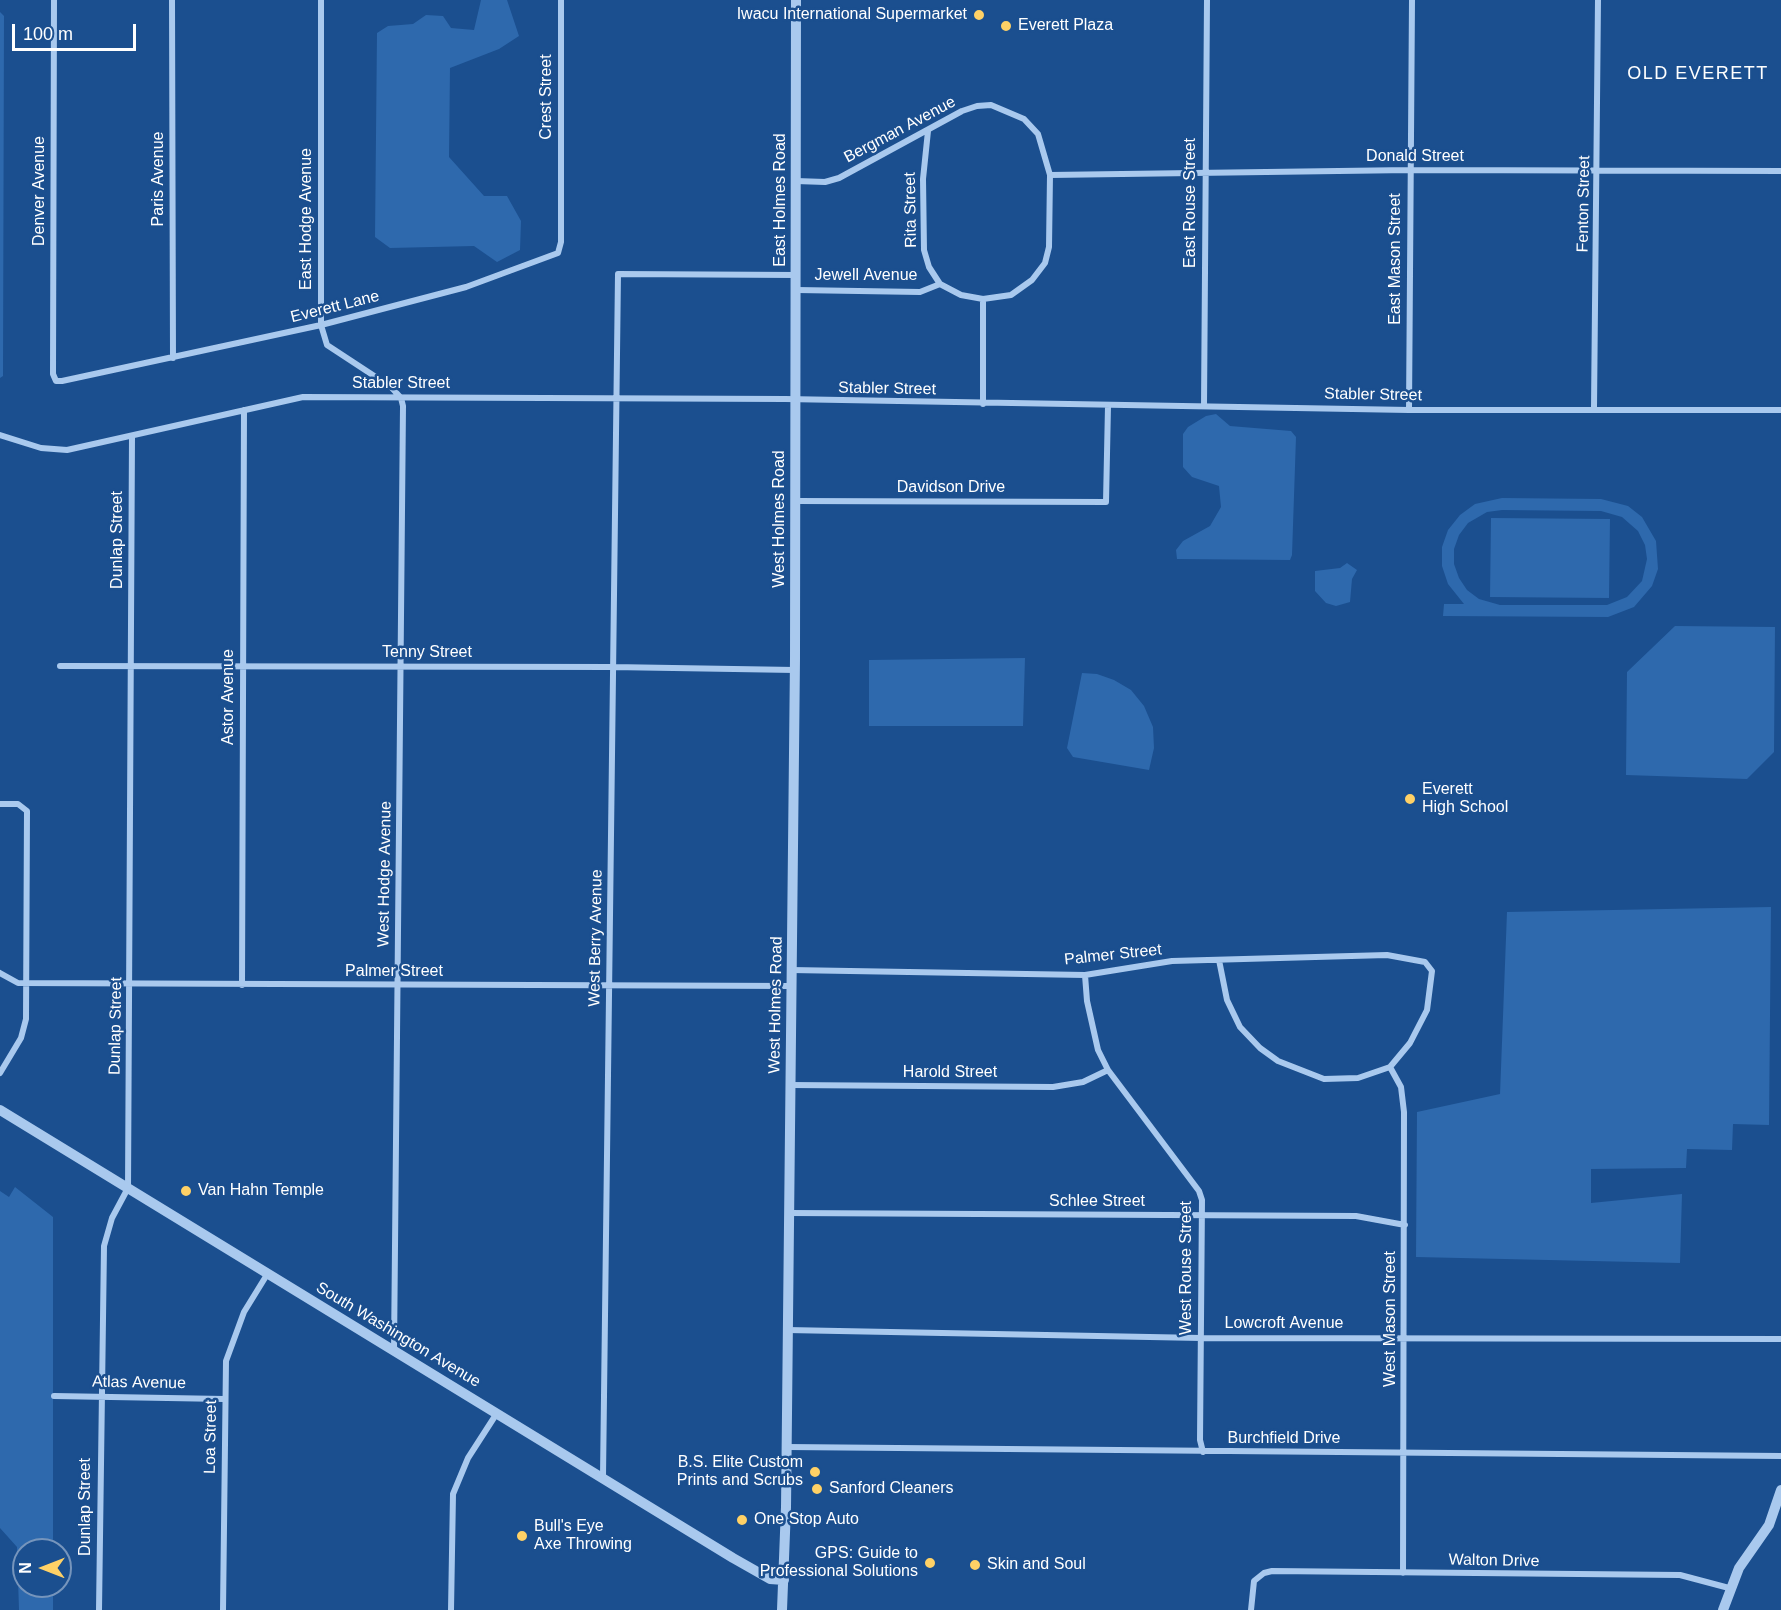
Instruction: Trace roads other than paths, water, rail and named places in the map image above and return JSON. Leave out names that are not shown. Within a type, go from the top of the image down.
[{"type":"street","name":"Denver Avenue","points":[[54,0],[53,378],[56,381]]},
{"type":"street","name":"Paris Avenue","points":[[172,0],[173,358]]},
{"type":"street","name":"East Hodge Avenue","points":[[321,0],[321,325],[327,345],[392,387],[401,398]]},
{"type":"street","name":"Crest Street","points":[[561,0],[561,195]]},
{"type":"street","name":"East Holmes Road","points":[[796,0],[796,400]]},
{"type":"street","name":"East Rouse Street","points":[[1204,405],[1207,0]]},
{"type":"street","name":"East Mason Street","points":[[1409,410],[1412,0]]},
{"type":"street","name":"Fenton Street","points":[[1594,408],[1598,0]]},
{"type":"street","name":"Bergman Avenue","points":[[796,181],[825,182],[839,178],[962,111],[991,105],[1024,119],[1038,134],[1050,175]]},
{"type":"street","name":"Rita Street","points":[[928,131],[923,178],[924,250],[929,267],[939,284]]},
{"type":"street","name":"Donald Street","points":[[1050,175],[1410,170],[1781,171]]},
{"type":"street","name":"Jewell Avenue","points":[[797,290],[920,292],[939,284],[962,295],[983,299],[1011,295],[1032,280],[1044,263],[1049,247],[1050,175]]},
{"type":"street","name":"Everett Lane","points":[[56,381],[85,378],[321,325],[466,287],[549,257],[558,253],[561,246],[561,195]]},
{"type":"street","name":"Jewell Avenue","points":[[618,274],[796,274]]},
{"type":"street","name":"West Berry Avenue","points":[[603,1477],[618,274]]},
{"type":"street","points":[[983,299],[983,404]]},
{"type":"street","name":"Stabler Street","points":[[0,435],[51,450],[72,449],[303,397],[796,400],[1409,410],[1594,408],[1781,410]]},
{"type":"street","name":"West Hodge Avenue","points":[[394,1350],[401,667],[401,398]]},
{"type":"street","name":"West Holmes Road","points":[[782,1610],[787,1447],[796,400]]},
{"type":"street","name":"Davidson Drive","points":[[796,501],[1106,502],[1108,406]]},
{"type":"street","name":"Astor Avenue","points":[[242,985],[244,410]]},
{"type":"street","name":"Dunlap Street","points":[[99,1610],[100,1395],[104,1246],[112,1218],[128,1188],[132,436]]},
{"type":"street","name":"Tenny Street","points":[[60,666],[612,666],[795,670]]},
{"type":"street","points":[[0,804],[23,806],[27,810],[24,1030],[0,1073]]},
{"type":"street","name":"Palmer Street","points":[[791,970],[1085,975],[1172,961],[1387,955],[1425,962],[1432,971],[1427,1010],[1420,1027],[1390,1067]]},
{"type":"street","points":[[1219,960],[1227,1000],[1240,1027],[1278,1061],[1324,1079],[1358,1078],[1390,1067]]},
{"type":"street","name":"Palmer Street","points":[[0,973],[13,981],[26,983],[791,986]]},
{"type":"street","name":"West Rouse Street","points":[[1085,975],[1087,1001],[1098,1050],[1108,1070],[1199,1191],[1202,1216],[1200,1440],[1203,1452]]},
{"type":"street","name":"West Mason Street","points":[[1390,1067],[1401,1087],[1404,1112],[1403,1573]]},
{"type":"street","name":"Harold Street","points":[[790,1085],[1053,1087],[1083,1082],[1108,1070]]},
{"type":"street","name":"South Washington Avenue","points":[[0,1110],[733,1558],[770,1579],[783,1580]]},
{"type":"street","name":"Schlee Street","points":[[789,1213],[1356,1216],[1405,1226]]},
{"type":"street","name":"Loa Street","points":[[223,1610],[226,1361],[244,1312],[268,1274]]},
{"type":"street","name":"Lowcroft Avenue","points":[[787,1330],[1201,1338],[1781,1339]]},
{"type":"street","name":"Atlas Avenue","points":[[54,1395],[224,1399]]},
{"type":"street","points":[[451,1610],[453,1494],[468,1458],[497,1413]]},
{"type":"street","name":"Burchfield Drive","points":[[787,1447],[1781,1456]]},
{"type":"street","points":[[1723,1610],[1729,1588],[1739,1568],[1769,1525],[1781,1490]]},
{"type":"street","name":"Walton Drive","points":[[1251,1610],[1252,1588],[1258,1576],[1272,1571],[1680,1575],[1729,1588]]},
{"type":"place","name":"Iwacu International Supermarket","points":[[979,15]]},
{"type":"place","name":"Everett Plaza","points":[[1006,26]]},
{"type":"place","name":"Everett High School","points":[[1410,799]]},
{"type":"place","name":"Van Hahn Temple","points":[[186,1191]]},
{"type":"place","name":"B.S. Elite Custom Prints and Scrubs","points":[[815,1472]]},
{"type":"place","name":"Sanford Cleaners","points":[[817,1489]]},
{"type":"place","name":"One Stop Auto","points":[[742,1520]]},
{"type":"place","name":"Bull's Eye Axe Throwing","points":[[522,1536]]},
{"type":"place","name":"GPS: Guide to Professional Solutions","points":[[930,1563]]},
{"type":"place","name":"Skin and Soul","points":[[975,1565]]},
{"type":"district","name":"OLD EVERETT","points":[[1698,74]]}]
